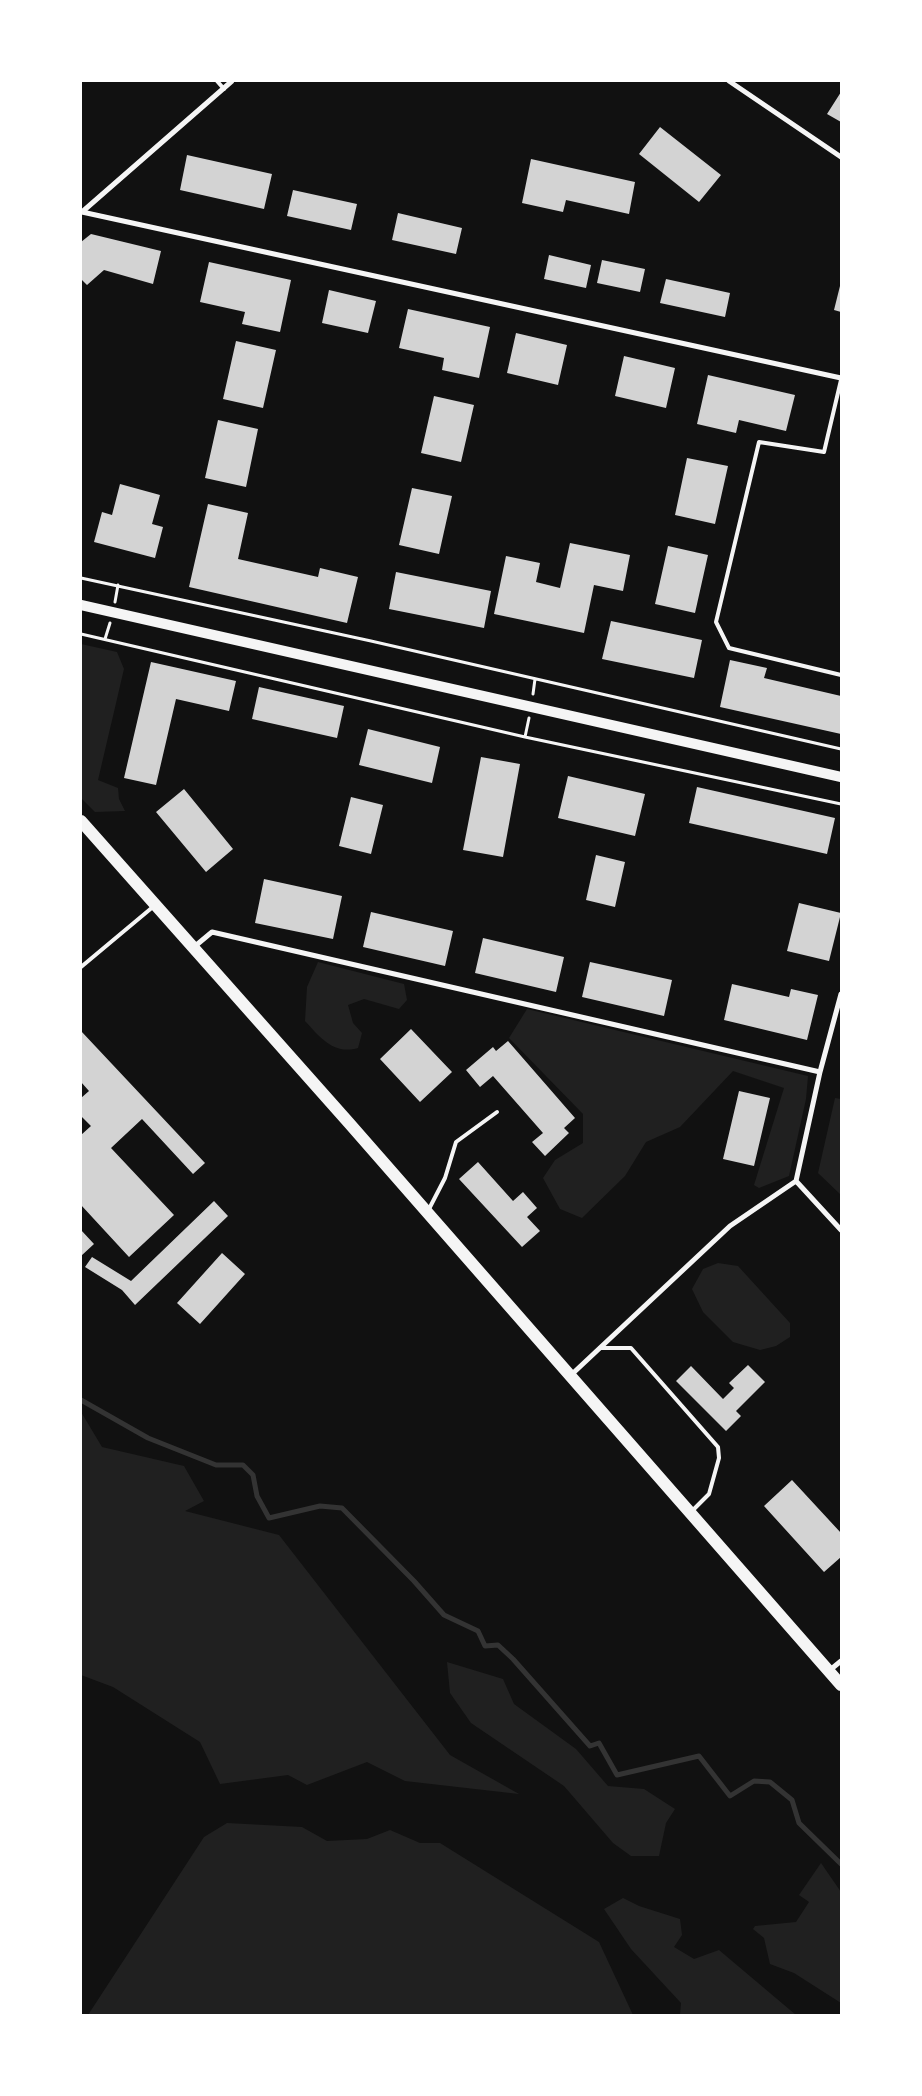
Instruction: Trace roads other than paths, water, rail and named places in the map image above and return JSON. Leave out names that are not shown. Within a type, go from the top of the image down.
[{"type":"main road","points":[[81,605],[841,777]]},
{"type":"main road","points":[[81,821],[427,1212],[841,1685]]},
{"type":"street","points":[[82,212],[232,81]]},
{"type":"street","points":[[729,81],[841,157]]},
{"type":"street","points":[[82,212],[841,379]]},
{"type":"street","points":[[194,948],[212,932],[820,1072]]},
{"type":"street","points":[[570,1376],[730,1226],[796,1181],[820,1072],[841,994]]},
{"type":"street","points":[[796,1181],[841,1230]]},
{"type":"street","points":[[828,1672],[841,1661]]},
{"type":"lane","points":[[217,81],[224,89]]},
{"type":"lane","points":[[841,379],[824,452],[759,442],[716,622],[729,648],[841,675]]},
{"type":"lane","points":[[81,967],[156,904]]},
{"type":"lane","points":[[427,1212],[446,1178],[456,1142],[497,1112]]},
{"type":"lane","points":[[600,1348],[630,1348],[718,1447],[719,1458],[709,1494],[691,1513]]},
{"type":"waterway","points":[[81,1400],[148,1438],[216,1465],[243,1465],[253,1475],[257,1496],[269,1518],[320,1506],[342,1508],[414,1581],[444,1615],[478,1631],[485,1646],[498,1645],[513,1659],[590,1746],[599,1743],[617,1775],[699,1756],[730,1796],[754,1781],[770,1782],[792,1800],[799,1823],[841,1864]]}]
